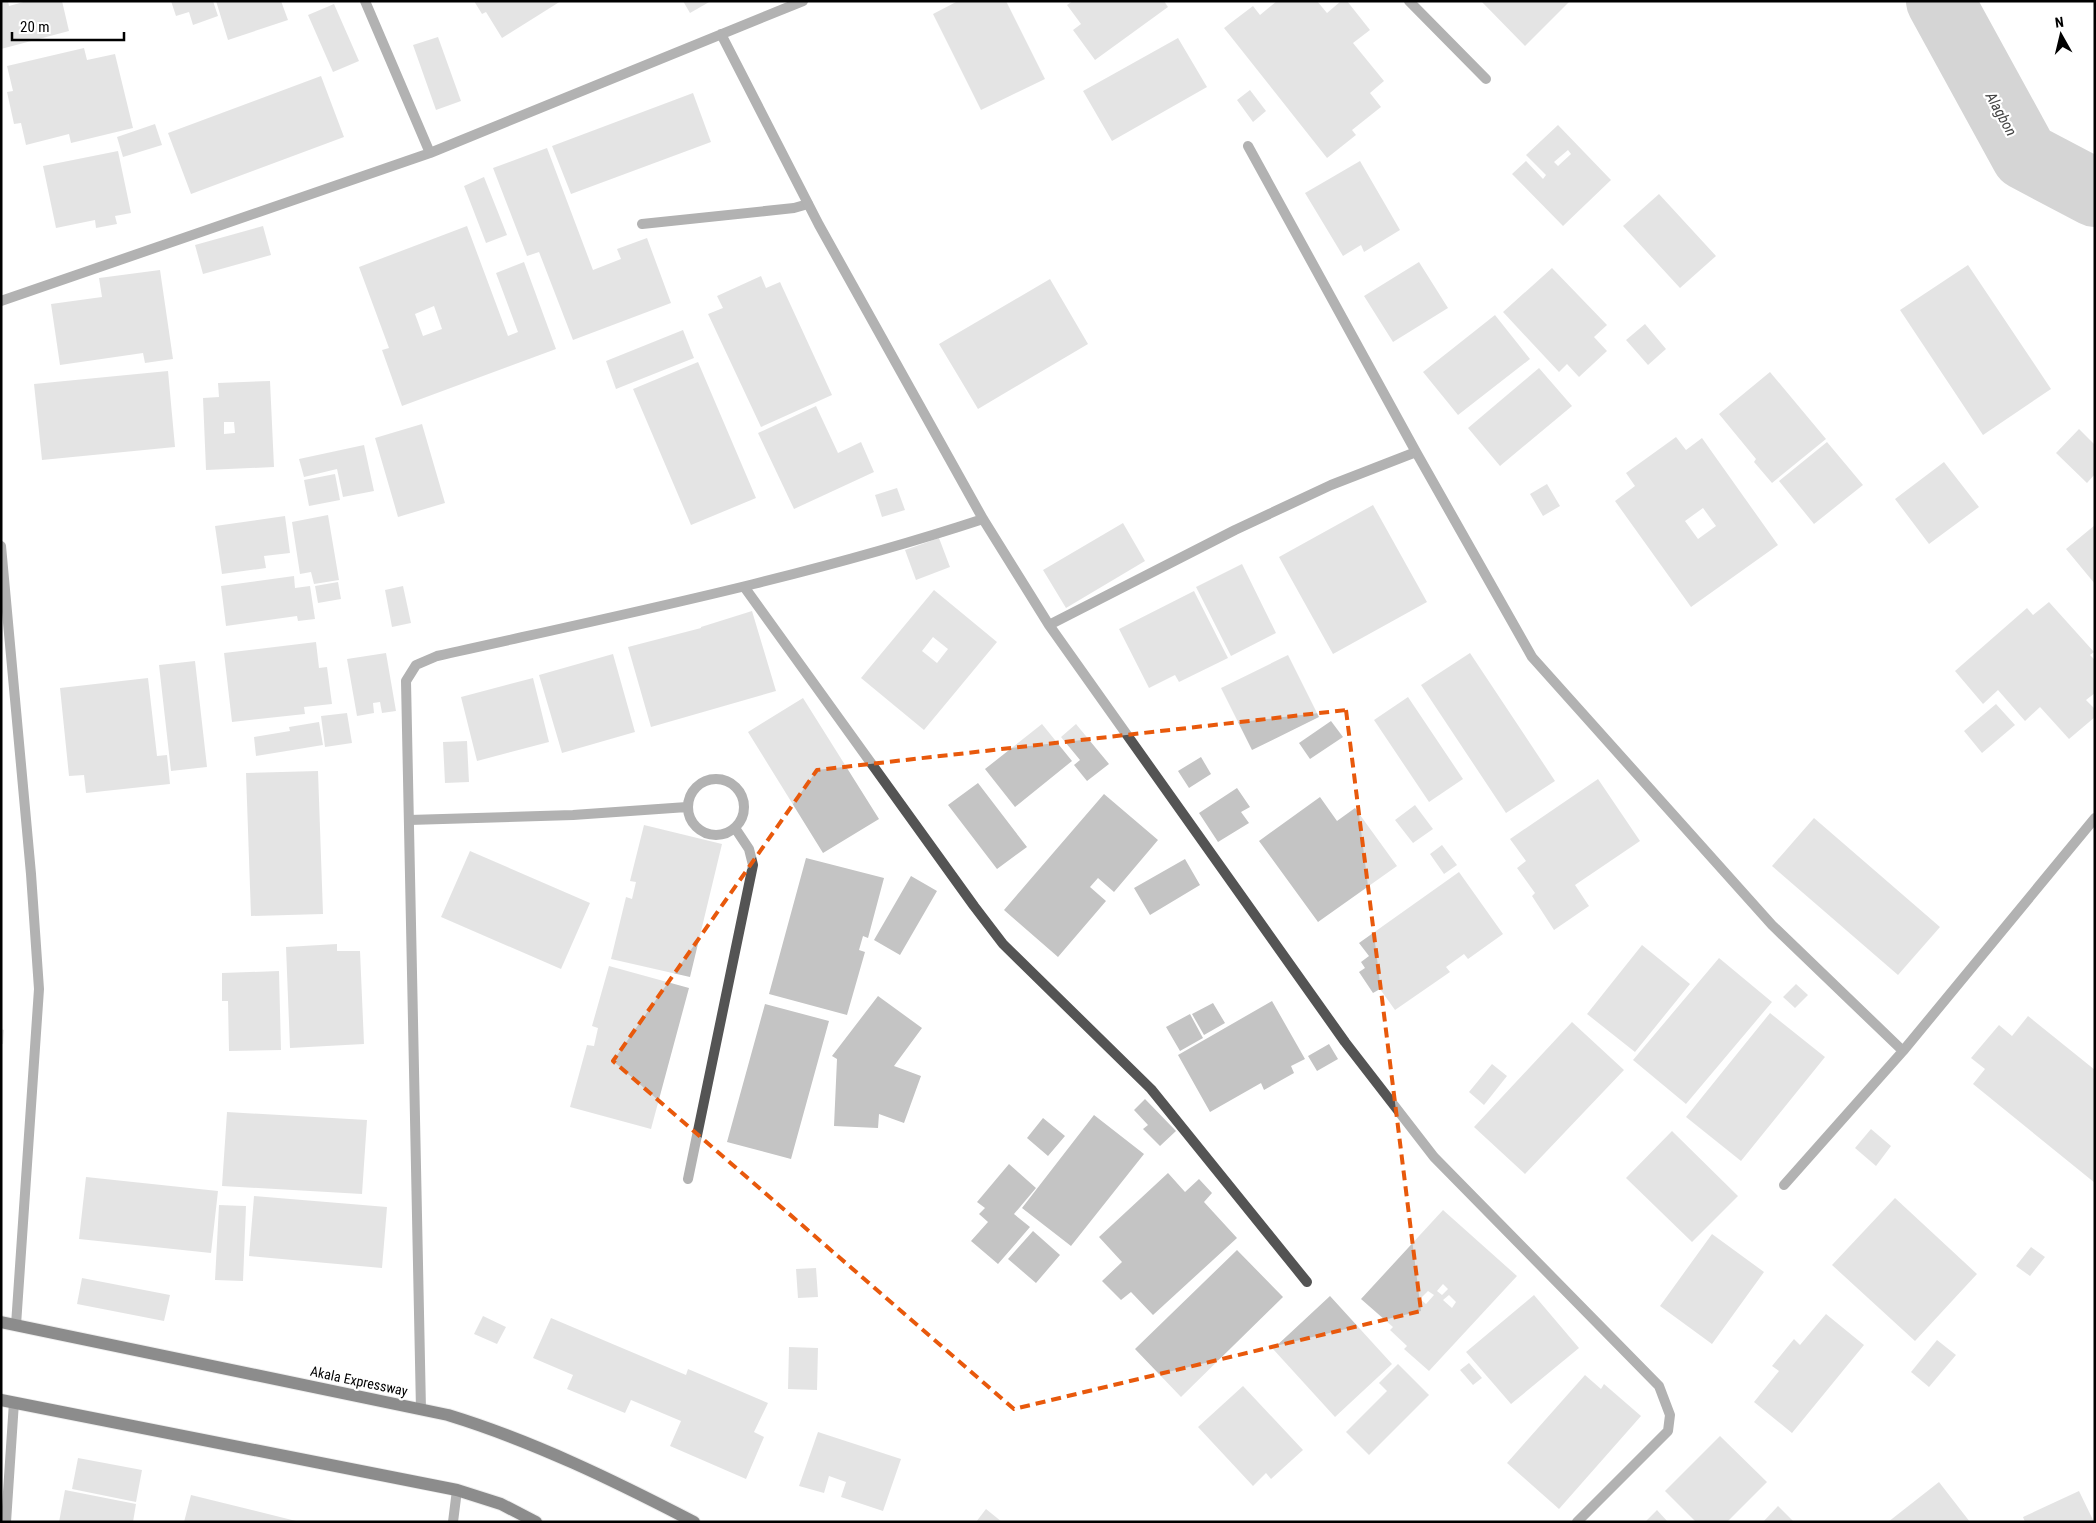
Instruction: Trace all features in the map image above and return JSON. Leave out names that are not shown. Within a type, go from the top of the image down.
[{"type":"main road","name":"Akala Expressway","points":[[1,1322],[421,1410],[494,1429],[641,1494],[694,1522]]},
{"type":"main road","points":[[8,1401],[457,1490],[501,1504],[536,1522]]},
{"type":"street","points":[[365,1],[430,153]]},
{"type":"street","points":[[1,301],[430,153],[803,1]]},
{"type":"street","points":[[1409,1],[1486,79]]},
{"type":"street","points":[[721,34],[808,204],[983,519],[1049,625],[1345,1042],[1434,1157],[1659,1386],[1670,1415],[1668,1431],[1577,1522]]},
{"type":"street","points":[[1248,146],[1416,452],[1532,657],[1772,925],[1903,1051]]},
{"type":"street","points":[[642,224],[794,208],[808,204]]},
{"type":"street","points":[[1049,625],[1234,530],[1331,485],[1416,452]]},
{"type":"street","points":[[421,1410],[406,681],[416,665],[437,656],[745,588],[892,549],[983,519]]},
{"type":"street","points":[[1,546],[30,854],[39,989],[16,1325]]},
{"type":"street","points":[[745,588],[1003,944],[1151,1089],[1307,1282]]},
{"type":"street","points":[[721,778],[733,783],[742,794],[744,806],[742,818],[734,828],[723,834],[710,835],[698,830],[690,820],[687,807],[689,795],[697,785],[708,779],[721,778]]},
{"type":"street","points":[[409,820],[564,815],[687,807]]},
{"type":"street","points":[[1784,1185],[1903,1051],[2095,818]]},
{"type":"street","points":[[688,1179],[754,865],[749,850],[734,828]]},
{"type":"street","points":[[6,1522],[8,1401]]},
{"type":"street","points":[[453,1522],[457,1490]]},
{"type":"highlighted area","points":[[1346,710],[1421,1311],[1014,1409],[613,1061],[817,770]]},
{"type":"building","points":[[1,1],[8,1],[9,6],[27,1],[62,1],[69,31],[1,49]]},
{"type":"building","points":[[171,1],[213,1],[218,16],[193,25],[189,12],[176,16]]},
{"type":"building","points":[[216,1],[281,1],[288,20],[228,40]]},
{"type":"building","points":[[474,1],[561,1],[502,38],[486,12],[482,14]]},
{"type":"building","points":[[683,1],[711,1],[690,13]]},
{"type":"building","points":[[958,1],[1006,1],[1045,79],[981,110],[933,14]]},
{"type":"building","points":[[1073,1],[1164,1],[1168,7],[1095,60],[1073,30],[1081,24],[1067,5]]},
{"type":"building","points":[[1277,1],[1317,1],[1327,13],[1341,1],[1347,1],[1370,30],[1353,43],[1384,81],[1370,93],[1381,107],[1352,130],[1356,135],[1327,158],[1224,28],[1253,6],[1260,15]]},
{"type":"building","points":[[1481,1],[1570,1],[1525,46]]},
{"type":"building","points":[[334,4],[359,61],[333,72],[308,15]]},
{"type":"building","points":[[438,37],[461,101],[436,110],[413,45]]},
{"type":"building","points":[[1178,38],[1207,87],[1112,141],[1083,91]]},
{"type":"building","points":[[84,48],[87,60],[115,54],[133,128],[71,143],[69,134],[26,145],[21,123],[14,124],[7,92],[13,91],[7,66]]},
{"type":"building","points":[[321,76],[344,137],[191,194],[168,133]]},
{"type":"building","points":[[1250,90],[1266,111],[1253,122],[1237,100]]},
{"type":"building","points":[[693,93],[711,142],[571,194],[552,146]]},
{"type":"building","points":[[155,124],[162,145],[123,157],[117,137]]},
{"type":"building","points":[[1558,125],[1611,180],[1563,226],[1512,174],[1526,161],[1543,179],[1546,175],[1526,155]],"holes":[[[1568,150],[1571,154],[1558,166],[1554,162]]]},
{"type":"building","points":[[547,148],[593,270],[621,259],[617,249],[647,238],[671,303],[573,340],[539,252],[527,256],[493,168]]},
{"type":"building","points":[[118,151],[131,213],[115,216],[117,224],[96,228],[95,220],[56,228],[43,166]]},
{"type":"building","points":[[1360,161],[1400,230],[1364,252],[1361,245],[1343,256],[1305,193]]},
{"type":"building","points":[[484,177],[507,235],[486,243],[464,186]]},
{"type":"building","points":[[1659,194],[1716,256],[1680,288],[1623,226]]},
{"type":"building","points":[[263,226],[271,255],[203,274],[195,245]]},
{"type":"building","points":[[467,226],[508,336],[518,332],[496,273],[524,262],[556,349],[402,406],[382,350],[389,348],[359,267]],"holes":[[[434,306],[442,329],[423,336],[415,314]]]},
{"type":"building","points":[[1419,262],[1448,308],[1393,342],[1364,296]]},
{"type":"building","points":[[1968,265],[2051,389],[1983,435],[1900,310]]},
{"type":"building","points":[[1552,268],[1607,325],[1594,337],[1607,351],[1579,377],[1567,364],[1559,372],[1503,312]]},
{"type":"building","points":[[160,270],[173,359],[145,363],[143,353],[60,365],[51,304],[102,297],[99,278]]},
{"type":"building","points":[[761,276],[766,288],[780,282],[832,395],[761,427],[708,314],[723,308],[717,296]]},
{"type":"building","points":[[1050,279],[1088,344],[978,409],[939,344]]},
{"type":"building","points":[[1495,315],[1530,359],[1458,415],[1423,372]]},
{"type":"building","points":[[1645,324],[1666,349],[1648,365],[1626,340]]},
{"type":"building","points":[[683,330],[694,358],[616,389],[606,361]]},
{"type":"building","points":[[698,362],[756,498],[691,525],[633,389]]},
{"type":"building","points":[[1539,368],[1572,406],[1500,466],[1468,428]]},
{"type":"building","points":[[168,371],[175,447],[42,460],[34,384]]},
{"type":"building","points":[[1770,372],[1826,439],[1772,483],[1754,462],[1756,459],[1719,414]]},
{"type":"building","points":[[270,381],[274,467],[206,470],[203,398],[219,397],[218,383]],"holes":[[[224,422],[234,422],[235,433],[224,434]]]},
{"type":"building","points":[[816,406],[838,453],[861,442],[874,472],[794,509],[758,433]]},
{"type":"building","points":[[422,424],[445,503],[398,517],[375,438]]},
{"type":"building","points":[[2079,429],[2095,445],[2095,474],[2087,483],[2056,453]]},
{"type":"building","points":[[1676,437],[1686,450],[1702,438],[1778,545],[1691,607],[1615,501],[1635,486],[1626,473]],"holes":[[[1703,508],[1716,526],[1698,539],[1685,521]]]},
{"type":"building","points":[[1827,442],[1863,485],[1814,524],[1779,481]]},
{"type":"building","points":[[364,445],[374,491],[343,497],[337,469],[304,477],[299,459]]},
{"type":"building","points":[[1944,462],[1979,507],[1929,544],[1895,499]]},
{"type":"building","points":[[335,474],[340,500],[309,506],[304,480]]},
{"type":"building","points":[[1547,484],[1560,506],[1543,516],[1530,494]]},
{"type":"building","points":[[897,488],[905,510],[882,517],[875,495]]},
{"type":"building","points":[[1373,505],[1427,602],[1333,654],[1279,557]]},
{"type":"building","points":[[328,515],[339,580],[314,584],[311,572],[300,574],[292,522]]},
{"type":"building","points":[[285,516],[290,553],[264,556],[266,568],[222,574],[215,526]]},
{"type":"building","points":[[1123,523],[1145,561],[1066,608],[1043,570]]},
{"type":"building","points":[[2095,525],[2095,584],[2066,549]]},
{"type":"building","points":[[939,538],[950,567],[916,580],[905,550]]},
{"type":"building","points":[[1242,564],[1276,633],[1231,656],[1196,587]]},
{"type":"building","points":[[294,576],[295,588],[310,586],[315,619],[298,621],[297,616],[226,626],[221,586]]},
{"type":"building","points":[[338,582],[341,599],[318,603],[315,586]]},
{"type":"building","points":[[403,586],[411,623],[392,627],[385,590]]},
{"type":"building","points":[[934,590],[997,642],[924,730],[861,678]],"holes":[[[933,637],[948,649],[937,663],[922,651]]]},
{"type":"building","points":[[1194,591],[1228,658],[1179,682],[1175,675],[1149,688],[1119,629]]},
{"type":"building","points":[[2049,602],[2094,652],[2090,655],[2095,660],[2095,693],[2086,700],[2095,709],[2095,717],[2069,739],[2040,707],[2025,721],[1998,690],[1983,704],[1955,671],[2027,608],[2033,615]]},
{"type":"building","points":[[752,611],[776,691],[651,727],[628,647],[701,628]]},
{"type":"building","points":[[316,642],[319,668],[327,667],[332,704],[304,707],[305,714],[232,722],[224,653]]},
{"type":"building","points":[[386,653],[396,711],[382,713],[380,702],[373,703],[374,713],[357,716],[347,659]]},
{"type":"building","points":[[1470,653],[1555,781],[1506,813],[1421,685]]},
{"type":"building","points":[[613,654],[635,732],[562,753],[539,675]]},
{"type":"building","points":[[1288,655],[1319,717],[1252,750],[1221,688]]},
{"type":"building","points":[[195,661],[207,767],[171,771],[159,665]]},
{"type":"building","points":[[148,678],[157,756],[167,755],[170,784],[86,793],[84,775],[69,776],[60,688]]},
{"type":"building","points":[[533,678],[549,742],[477,761],[461,697]]},
{"type":"building","points":[[1408,697],[1463,779],[1429,802],[1374,720]]},
{"type":"building","points":[[803,698],[879,819],[823,853],[748,732]]},
{"type":"building","points":[[1996,704],[2015,725],[1982,753],[1964,731]]},
{"type":"building","points":[[347,713],[352,743],[325,747],[321,716]]},
{"type":"building","points":[[1331,721],[1343,737],[1310,759],[1299,743]]},
{"type":"building","points":[[319,722],[323,745],[256,756],[254,737],[290,731],[289,727]]},
{"type":"building","points":[[1042,724],[1072,761],[1015,807],[985,769]]},
{"type":"building","points":[[1076,724],[1109,764],[1087,781],[1074,765],[1080,760],[1061,737]]},
{"type":"building","points":[[467,741],[469,782],[445,783],[443,742]]},
{"type":"building","points":[[1201,757],[1211,774],[1189,788],[1178,771]]},
{"type":"building","points":[[318,771],[323,914],[251,916],[246,773]]},
{"type":"building","points":[[1598,779],[1640,841],[1575,885],[1589,906],[1554,930],[1532,896],[1535,893],[1517,868],[1526,861],[1510,839]]},
{"type":"building","points":[[978,783],[1027,847],[997,869],[948,805]]},
{"type":"building","points":[[1237,788],[1250,807],[1241,812],[1249,823],[1218,842],[1199,813]]},
{"type":"building","points":[[1104,794],[1158,840],[1114,892],[1098,878],[1090,887],[1106,901],[1058,957],[1004,910]]},
{"type":"building","points":[[1320,797],[1337,821],[1355,808],[1397,866],[1318,922],[1259,841]]},
{"type":"building","points":[[1415,805],[1433,829],[1413,843],[1395,820]]},
{"type":"building","points":[[1814,818],[1940,927],[1898,975],[1772,866]]},
{"type":"building","points":[[644,825],[722,844],[690,977],[611,959],[626,897],[632,899],[636,882],[630,881]]},
{"type":"building","points":[[1442,845],[1457,865],[1444,874],[1430,854]]},
{"type":"building","points":[[470,851],[590,903],[561,969],[441,917]]},
{"type":"building","points":[[806,858],[884,878],[868,938],[863,936],[859,950],[865,952],[847,1015],[769,994]]},
{"type":"building","points":[[1185,859],[1200,885],[1150,915],[1134,888]]},
{"type":"building","points":[[1459,872],[1503,934],[1468,959],[1464,954],[1446,967],[1450,972],[1395,1010],[1380,989],[1373,993],[1359,972],[1365,968],[1361,962],[1369,956],[1359,943]]},
{"type":"building","points":[[911,876],[937,891],[900,955],[874,940]]},
{"type":"building","points":[[337,944],[337,951],[360,951],[364,1044],[290,1048],[286,947]]},
{"type":"building","points":[[1642,945],[1690,984],[1635,1052],[1587,1014]]},
{"type":"building","points":[[1719,958],[1772,1002],[1686,1104],[1633,1060]]},
{"type":"building","points":[[609,966],[689,988],[651,1129],[570,1107],[587,1045],[594,1046],[598,1028],[592,1026]]},
{"type":"building","points":[[279,971],[281,1050],[229,1051],[228,1001],[222,1001],[222,973]]},
{"type":"building","points":[[1796,984],[1808,995],[1795,1008],[1783,997]]},
{"type":"building","points":[[878,996],[922,1028],[894,1066],[921,1076],[904,1123],[879,1114],[878,1128],[834,1126],[837,1059],[832,1056]]},
{"type":"building","points":[[1272,1001],[1305,1059],[1291,1066],[1294,1073],[1264,1090],[1261,1083],[1210,1112],[1178,1055]]},
{"type":"building","points":[[1213,1003],[1225,1023],[1204,1035],[1192,1014]]},
{"type":"building","points":[[765,1004],[829,1021],[791,1159],[727,1142]]},
{"type":"building","points":[[1770,1013],[1825,1057],[1741,1161],[1686,1117]]},
{"type":"building","points":[[1190,1014],[1203,1038],[1180,1051],[1166,1027]]},
{"type":"building","points":[[2028,1016],[2095,1070],[2095,1183],[1973,1084],[1985,1069],[1971,1058],[1999,1025],[2012,1036]]},
{"type":"building","points":[[1572,1022],[1624,1070],[1525,1174],[1474,1127]]},
{"type":"building","points":[[1,1029],[4,1030],[3,1044],[1,1044]]},
{"type":"building","points":[[1329,1044],[1338,1059],[1317,1071],[1308,1056]]},
{"type":"building","points":[[1492,1064],[1507,1076],[1484,1105],[1469,1092]]},
{"type":"building","points":[[1145,1099],[1176,1131],[1160,1146],[1143,1129],[1148,1125],[1134,1110]]},
{"type":"building","points":[[227,1112],[367,1120],[362,1194],[222,1186]]},
{"type":"building","points":[[1094,1115],[1144,1154],[1071,1246],[1022,1208]]},
{"type":"building","points":[[1043,1118],[1065,1136],[1048,1156],[1027,1138]]},
{"type":"building","points":[[1871,1129],[1891,1146],[1876,1166],[1855,1148]]},
{"type":"building","points":[[1672,1131],[1738,1196],[1692,1242],[1626,1178]]},
{"type":"building","points":[[1009,1164],[1036,1188],[1014,1214],[1030,1227],[998,1264],[971,1241],[988,1222],[979,1214],[985,1208],[977,1202]]},
{"type":"building","points":[[1168,1173],[1185,1192],[1199,1179],[1212,1193],[1204,1202],[1237,1238],[1153,1315],[1131,1292],[1121,1300],[1102,1281],[1122,1262],[1099,1237]]},
{"type":"building","points":[[86,1177],[218,1191],[211,1253],[79,1239]]},
{"type":"building","points":[[254,1196],[387,1207],[382,1268],[249,1256]]},
{"type":"building","points":[[1895,1198],[1977,1274],[1915,1341],[1832,1265]]},
{"type":"building","points":[[219,1205],[246,1206],[243,1281],[215,1280]]},
{"type":"building","points":[[1443,1210],[1517,1276],[1429,1371],[1404,1349],[1407,1346],[1390,1330],[1393,1327],[1361,1299]],"holes":[[[1443,1284],[1448,1289],[1442,1295],[1437,1291]],[[1428,1291],[1434,1295],[1426,1304],[1420,1299]],[[1449,1295],[1456,1302],[1452,1308],[1443,1300]]]},
{"type":"building","points":[[1033,1231],[1060,1255],[1036,1283],[1008,1259]]},
{"type":"building","points":[[1712,1234],[1764,1272],[1712,1344],[1660,1306]]},
{"type":"building","points":[[2031,1247],[2045,1257],[2030,1276],[2016,1266]]},
{"type":"building","points":[[1237,1250],[1283,1297],[1181,1397],[1135,1349]]},
{"type":"building","points":[[816,1268],[818,1297],[798,1298],[796,1269]]},
{"type":"building","points":[[82,1278],[170,1295],[164,1321],[77,1304]]},
{"type":"building","points":[[1534,1295],[1579,1348],[1511,1404],[1466,1352]]},
{"type":"building","points":[[1330,1296],[1392,1364],[1335,1417],[1273,1349]]},
{"type":"building","points":[[1826,1314],[1864,1345],[1792,1433],[1754,1402],[1779,1371],[1772,1366],[1794,1339],[1800,1345]]},
{"type":"building","points":[[483,1316],[506,1327],[497,1344],[474,1334]]},
{"type":"building","points":[[551,1318],[686,1375],[688,1369],[768,1403],[754,1432],[764,1437],[746,1479],[670,1446],[681,1421],[631,1400],[625,1413],[567,1389],[573,1375],[533,1358]]},
{"type":"building","points":[[1937,1340],[1956,1355],[1929,1387],[1911,1372]]},
{"type":"building","points":[[789,1347],[818,1348],[817,1390],[788,1389]]},
{"type":"building","points":[[1469,1363],[1482,1378],[1473,1385],[1460,1370]]},
{"type":"building","points":[[1398,1364],[1429,1395],[1369,1455],[1346,1432],[1387,1391],[1379,1383]]},
{"type":"building","points":[[1585,1375],[1601,1389],[1604,1384],[1641,1416],[1559,1509],[1507,1463]]},
{"type":"building","points":[[1243,1386],[1303,1450],[1271,1479],[1266,1473],[1253,1486],[1198,1427]]},
{"type":"building","points":[[818,1432],[901,1459],[883,1511],[841,1497],[846,1482],[829,1476],[824,1493],[799,1486]]},
{"type":"building","points":[[1720,1436],[1767,1482],[1727,1522],[1696,1522],[1665,1491]]},
{"type":"building","points":[[78,1458],[142,1470],[136,1502],[72,1489]]},
{"type":"building","points":[[1939,1482],[1970,1522],[1888,1522]]},
{"type":"building","points":[[65,1490],[136,1504],[133,1522],[59,1522]]},
{"type":"building","points":[[2079,1491],[2094,1522],[2025,1522],[2023,1517]]},
{"type":"building","points":[[191,1495],[296,1521],[296,1522],[184,1522]]},
{"type":"building","points":[[1778,1506],[1794,1522],[1763,1522]]},
{"type":"building","points":[[986,1509],[1002,1522],[976,1522]]},
{"type":"building","points":[[1657,1510],[1668,1522],[1645,1522]]},
{"type":"waterway","name":"Alagbon","points":[[1940,1],[2025,156],[2095,193]]}]
